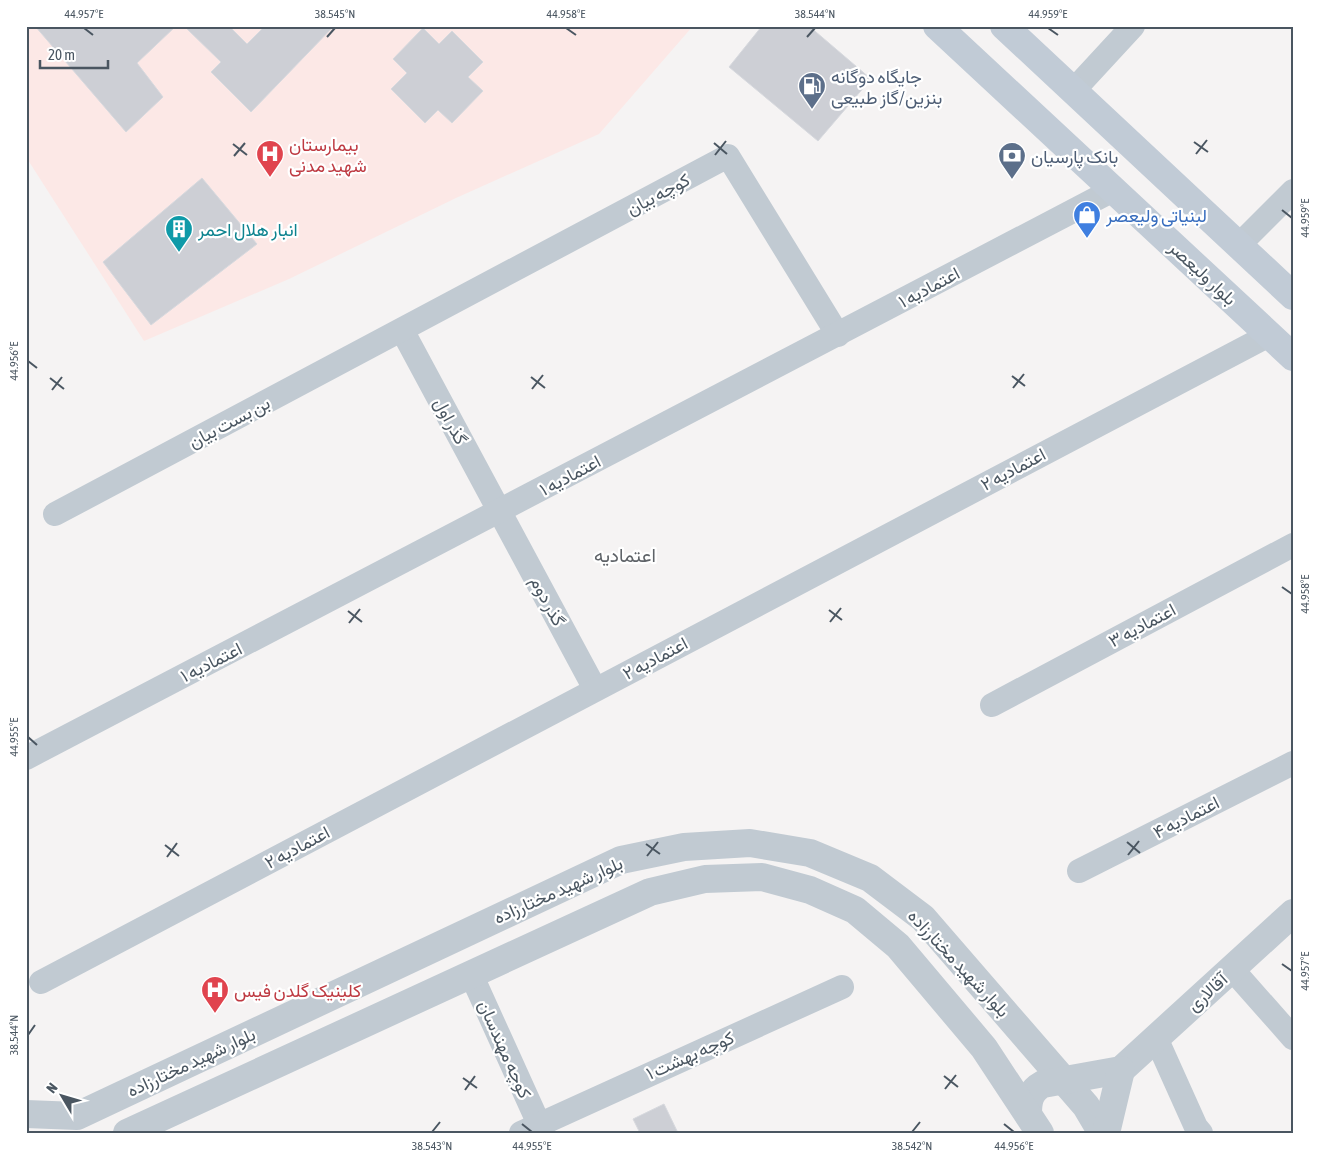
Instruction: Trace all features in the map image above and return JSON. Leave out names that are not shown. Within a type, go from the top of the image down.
[{"type":"main road","name":"بلوار ولیعصر","points":[[937,26],[1293,357]]},
{"type":"main road","points":[[1004,26],[1293,296]]},
{"type":"street","points":[[1073,91],[1133,26]]},
{"type":"street","name":"کوچه بیان","points":[[402,330],[728,156],[838,335]]},
{"type":"street","name":"اعتمادیه ۱","points":[[26,758],[1113,190]]},
{"type":"street","points":[[1239,245],[1293,191]]},
{"type":"street","name":"گذر اول","points":[[402,330],[500,512]]},
{"type":"street","name":"بن بست بیان","points":[[55,514],[402,330]]},
{"type":"street","name":"اعتمادیه ۲","points":[[42,982],[1269,335]]},
{"type":"street","name":"گذر دوم","points":[[500,512],[596,689]]},
{"type":"street","name":"اعتمادیه ۳","points":[[992,706],[1293,545]]},
{"type":"street","name":"اعتمادیه ۴","points":[[1079,871],[1293,763]]},
{"type":"street","name":"بلوار شهید مختارزاده","points":[[26,1114],[77,1116],[621,860],[684,847],[750,843],[810,853],[870,878],[923,918],[1065,1081],[1086,1106],[1104,1133]]},
{"type":"street","name":"بلوار شهید مختارزاده","points":[[127,1133],[650,892],[706,879],[762,876],[810,890],[855,910],[898,946],[984,1048],[1034,1124]]},
{"type":"street","name":"آقالاری","points":[[1121,1070],[1293,912]]},
{"type":"street","points":[[1232,970],[1293,1038]]},
{"type":"street","name":"کوچه مهندسان","points":[[471,974],[534,1130]]},
{"type":"street","name":"کوچه بهشت ۱","points":[[534,1130],[842,987]]},
{"type":"street","points":[[1156,1038],[1196,1127],[1201,1133]]},
{"type":"street","points":[[1034,1124],[1028,1102],[1034,1089],[1043,1084],[1121,1070],[1104,1133]]},
{"type":"shaded area","name":"بیمارستان شهید مدنی","points":[[26,26],[693,26],[599,134],[456,198],[289,279],[144,341],[26,157]]},
{"type":"building","points":[[35,26],[176,26],[137,63],[163,97],[126,132]]},
{"type":"building","points":[[184,26],[229,26],[247,44],[265,26],[334,26],[251,112],[211,72],[221,62]]},
{"type":"building","name":"جایگاه دوگانه بنزین/گاز طبیعی","points":[[762,26],[809,26],[871,79],[818,141],[729,67]]},
{"type":"building","points":[[423,28],[439,44],[452,31],[483,62],[468,77],[483,91],[452,123],[438,110],[425,123],[391,89],[407,73],[393,59]]},
{"type":"building","name":"انبار هلال احمر","points":[[202,178],[257,244],[151,325],[103,262]]},
{"type":"building","points":[[664,1104],[678,1133],[640,1133],[633,1119]]},
{"type":"place","name":"جایگاه دوگانه بنزین/گاز طبیعی","points":[[812,110]]},
{"type":"place","name":"بیمارستان شهید مدنی","points":[[270,178]]},
{"type":"place","name":"بانک پارسیان","points":[[1012,180]]},
{"type":"place","name":"لبنیاتی ولیعصر","points":[[1087,239]]},
{"type":"place","name":"انبار هلال احمر","points":[[179,253]]},
{"type":"place","name":"کلینیک گلدن فیس","points":[[215,1014]]},
{"type":"district","name":"اعتمادیه","points":[[625,555]]}]
